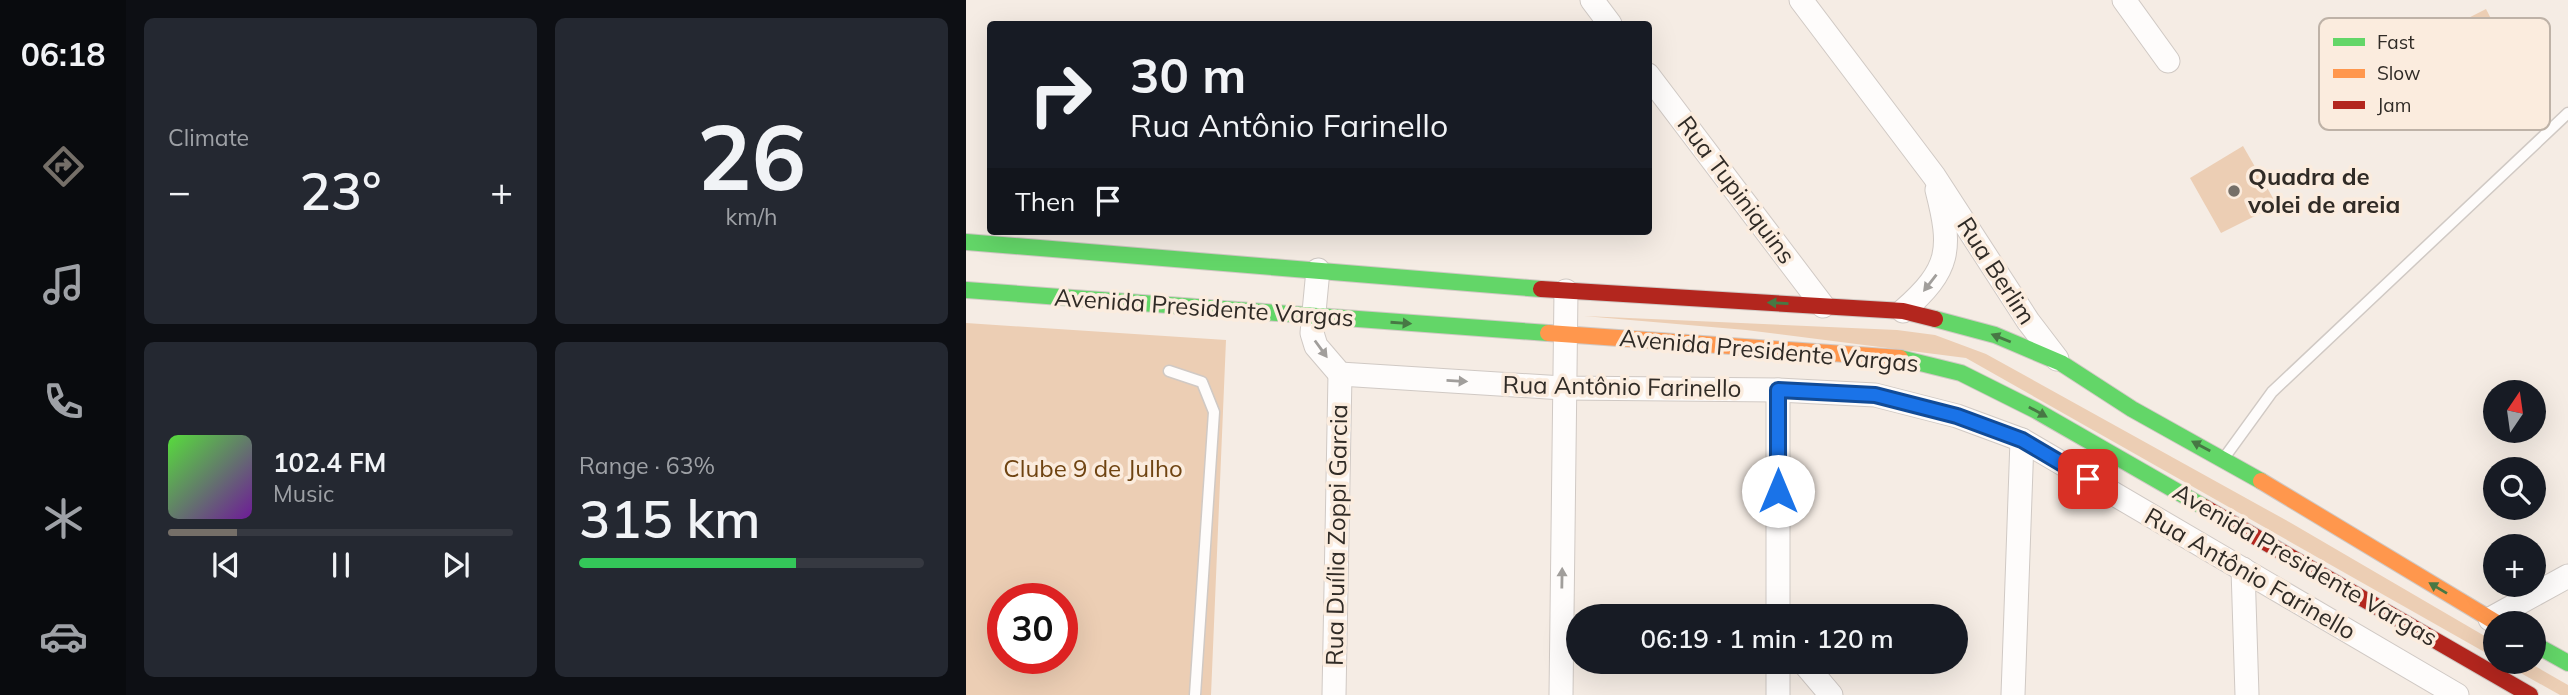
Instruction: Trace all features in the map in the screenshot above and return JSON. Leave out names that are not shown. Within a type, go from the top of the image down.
[{"type":"main road","name":"Avenida Presidente Vargas","points":[[966,242],[1566,291],[1903,311],[1994,335],[2061,363],[2132,410],[2224,459],[2483,615]]},
{"type":"main road","name":"Avenida Presidente Vargas","points":[[966,290],[1908,359],[1961,373],[2035,410],[2530,695]]},
{"type":"main road","points":[[2546,651],[2568,663]]},
{"type":"street","points":[[1592,0],[1608,21]]},
{"type":"street","name":"Rua Berlim","points":[[1801,0],[1934,176],[2028,321],[2061,363]]},
{"type":"street","points":[[2124,0],[2168,61]]},
{"type":"street","name":"Rua Tupiniquins","points":[[1652,80],[1823,306]]},
{"type":"street","name":"Rua Berlim","points":[[1903,311],[1935,278],[1947,250],[1944,217],[1934,176]]},
{"type":"street","points":[[1318,270],[1312,333],[1316,346],[1340,374]]},
{"type":"street","points":[[1560,695],[1566,291]]},
{"type":"street","name":"Rua Antônio Farinello","points":[[1340,374],[1563,388],[1778,390],[1875,395],[1957,416],[2022,440],[2457,695]]},
{"type":"street","name":"Rua Duília Zoppi Garcia","points":[[1334,695],[1340,374]]},
{"type":"street","points":[[1778,390],[1778,604]]},
{"type":"street","points":[[2013,695],[2022,440]]},
{"type":"street","points":[[2243,569],[2247,695]]},
{"type":"street","points":[[2510,611],[2568,576]]},
{"type":"street","points":[[1778,674],[1778,695]]},
{"type":"street","points":[[1813,674],[1831,695]]},
{"type":"lane","points":[[2224,459],[2272,392],[2568,113]]},
{"type":"lane","points":[[1169,371],[1202,382],[1214,412],[1195,695]]},
{"type":"green space","points":[[2486,9],[2491,18],[2468,18]]},
{"type":"green space","name":"Quadra de volei de areia","points":[[2243,146],[2277,205],[2221,233],[2190,178]]},
{"type":"green space","points":[[1584,316],[1897,330],[1935,335],[1986,354],[2291,523],[2483,635],[2483,651],[1966,358],[1746,330]]},
{"type":"green space","name":"Clube 9 de Julho","points":[[966,323],[1226,340],[1211,695],[966,695]]},
{"type":"green space","points":[[2546,672],[2568,685],[2568,695],[2560,695],[2522,674]]},
{"type":"traffic: fast","points":[[966,242],[1541,289]]},
{"type":"traffic: fast","points":[[966,290],[1548,333]]},
{"type":"traffic: fast","points":[[1935,319],[1995,335],[2061,363],[2132,409],[2261,481]]},
{"type":"traffic: fast","points":[[1900,358],[1961,373],[2035,410],[2204,507]]},
{"type":"traffic: fast","points":[[2546,651],[2568,663]]},
{"type":"traffic: slow","points":[[1548,333],[1900,358]]},
{"type":"traffic: slow","points":[[2261,481],[2483,615]]},
{"type":"traffic: jam","points":[[1541,289],[1903,311],[1935,319]]},
{"type":"traffic: jam","points":[[2204,507],[2530,695]]},
{"type":"place","name":"Quadra de volei de areia","points":[[2234,191]]},
{"type":"route","points":[[1778,491],[1778,390],[1875,395],[1957,416],[2022,440],[2088,479]]}]
